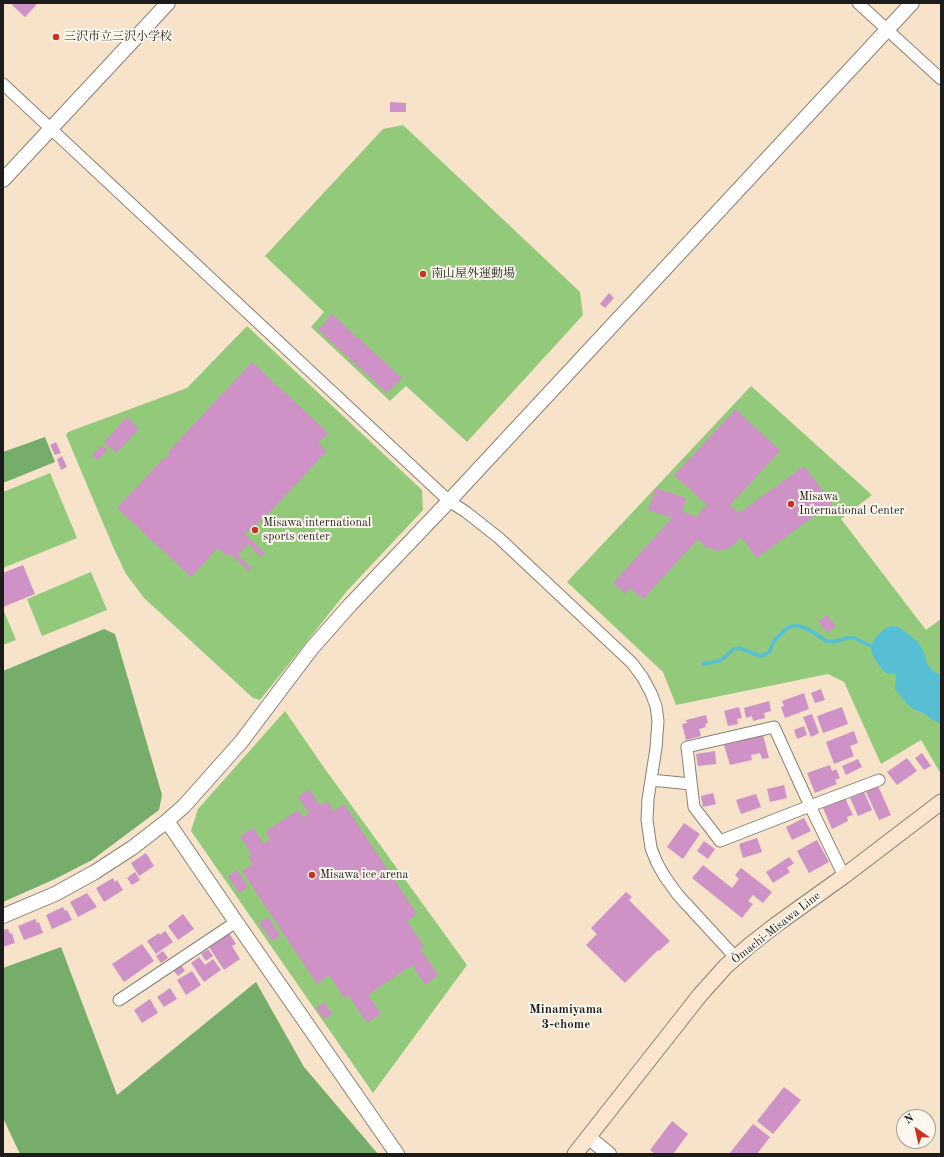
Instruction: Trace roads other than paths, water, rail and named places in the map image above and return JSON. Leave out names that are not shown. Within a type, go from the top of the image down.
[{"type":"main road","name":"Ōmachi-Misawa Line","points":[[575,1154],[700,995],[736,958],[777,924],[844,876],[941,802]]},
{"type":"street","points":[[3,180],[168,3]]},
{"type":"street","points":[[858,3],[941,79]]},
{"type":"street","points":[[3,916],[55,894],[95,872],[132,848],[184,806],[241,742],[312,648],[350,605],[449,501],[912,3]]},
{"type":"street","points":[[3,84],[255,321],[359,415],[449,501],[466,512],[499,538],[632,663],[643,678],[654,699],[658,722],[647,820],[651,848],[665,877],[678,895],[736,958]]},
{"type":"street","points":[[844,876],[810,806],[774,727],[687,747],[694,807],[720,841],[810,806],[879,780]]},
{"type":"street","points":[[651,780],[692,784]]},
{"type":"street","points":[[167,821],[397,1154]]},
{"type":"street","points":[[119,1000],[236,922]]},
{"type":"street","points":[[588,1137],[609,1154]]},
{"type":"water","points":[[891,626],[899,627],[918,642],[924,653],[927,664],[934,672],[941,675],[941,724],[907,704],[895,689],[896,674],[886,673],[880,667],[872,654],[871,646],[875,638],[883,630]]},
{"type":"waterway","points":[[703,664],[719,661],[733,649],[739,648],[760,656],[764,655],[769,652],[774,641],[787,628],[793,626],[808,629],[826,641],[833,642],[847,638],[854,638],[871,646]]},
{"type":"place","name":"三沢市立三沢小学校","points":[[56,37]]},
{"type":"place","name":"南山屋外運動場","points":[[423,274]]},
{"type":"place","name":"Misawa International Center","points":[[791,504]]},
{"type":"place","name":"Misawa international sports center","points":[[255,530]]},
{"type":"place","name":"Misawa ice arena","points":[[312,875]]},
{"type":"district","name":"Minamiyama 3-chome","points":[[566,1018]]}]
